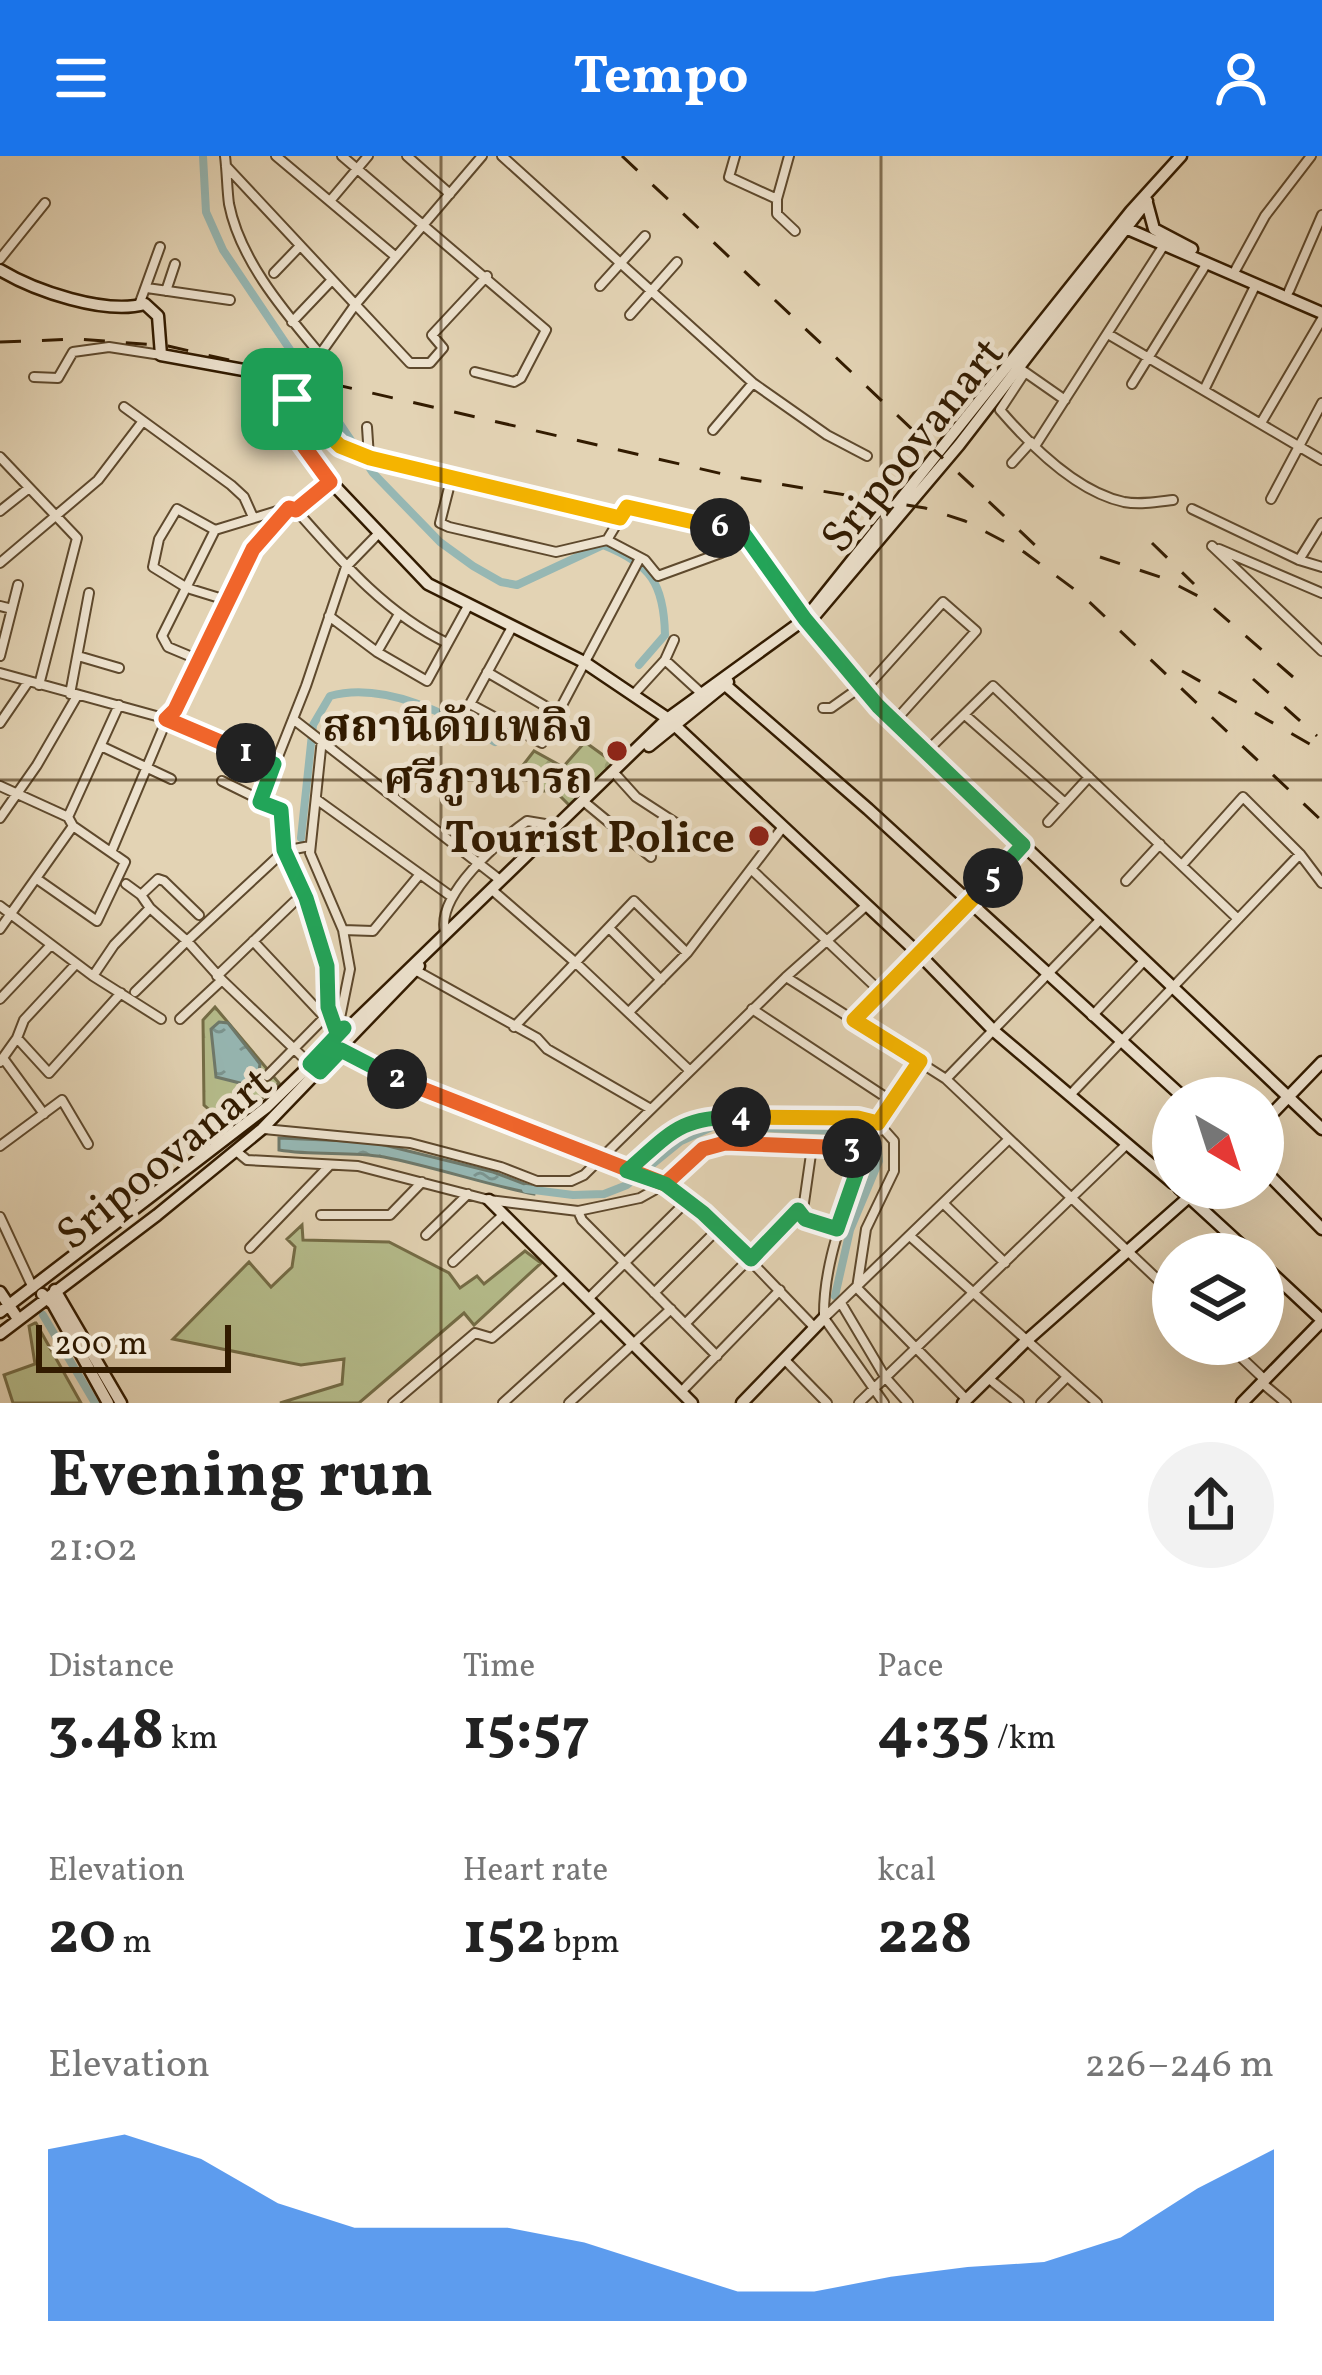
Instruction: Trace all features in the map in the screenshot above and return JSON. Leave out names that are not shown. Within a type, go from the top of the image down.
[{"type":"street","points":[[276,156],[395,256]]},
{"type":"street","points":[[342,156],[546,330],[521,378],[514,382],[476,372]]},
{"type":"street","points":[[330,201],[368,156]]},
{"type":"street","points":[[407,156],[450,194]]},
{"type":"street","points":[[279,412],[355,305],[482,156]]},
{"type":"street","points":[[502,156],[753,382],[827,435],[867,456]]},
{"type":"street","points":[[735,156],[729,177],[777,199]]},
{"type":"street","points":[[790,156],[777,199],[778,214],[795,231]]},
{"type":"street","name":"Sripoovanart","points":[[808,621],[1181,156]]},
{"type":"street","points":[[1236,268],[1264,216],[1311,156]]},
{"type":"street","points":[[225,161],[403,358],[421,365],[430,363],[443,348],[432,335],[487,276]]},
{"type":"street","points":[[225,161],[230,208],[244,243],[292,322],[319,353]]},
{"type":"street","points":[[1149,197],[1150,223],[1163,240]]},
{"type":"street","points":[[0,259],[45,203]]},
{"type":"street","points":[[1289,291],[1322,215]]},
{"type":"street","points":[[1127,223],[1322,313]]},
{"type":"street","name":"Sripoovanart","points":[[315,1068],[341,1050],[445,932],[588,805],[670,721],[808,621],[1022,370],[1127,223]]},
{"type":"street","points":[[600,286],[645,236]]},
{"type":"street","points":[[1114,247],[1130,237],[1163,240],[1289,291],[1322,313]]},
{"type":"street","points":[[1012,463],[1033,444],[1065,400],[1163,240]]},
{"type":"street","points":[[138,307],[160,247]]},
{"type":"street","points":[[274,273],[298,247]]},
{"type":"street","points":[[630,315],[676,262]]},
{"type":"street","points":[[1132,384],[1207,263]]},
{"type":"street","points":[[166,291],[175,264]]},
{"type":"street","points":[[0,270],[50,294],[138,307],[145,304],[158,316],[160,350]]},
{"type":"street","points":[[292,322],[331,281]]},
{"type":"street","points":[[1205,388],[1256,284]]},
{"type":"street","points":[[147,288],[230,300]]},
{"type":"street","points":[[1262,422],[1322,313]]},
{"type":"street","points":[[1108,334],[1322,460]]},
{"type":"street","points":[[34,377],[62,376],[73,352],[101,347],[160,350],[249,371],[273,410],[330,482],[428,584],[584,662],[670,721],[919,954],[994,1031],[1152,1164]]},
{"type":"street","points":[[1065,400],[1022,370],[1000,410],[1033,444],[1095,492],[1136,503],[1173,500]]},
{"type":"street","points":[[713,430],[753,382]]},
{"type":"street","points":[[292,399],[344,448],[370,458],[617,522]]},
{"type":"street","points":[[1271,499],[1322,403]]},
{"type":"street","points":[[124,407],[231,485],[244,497],[253,517]]},
{"type":"street","points":[[0,563],[98,480],[143,422]]},
{"type":"street","points":[[368,427],[370,458]]},
{"type":"street","points":[[0,457],[76,538],[39,685]]},
{"type":"street","points":[[452,476],[440,523],[556,552],[607,540],[627,507],[744,534],[808,621],[894,722],[1322,1129]]},
{"type":"street","points":[[112,850],[166,719],[263,533],[330,482]]},
{"type":"street","points":[[0,511],[28,488]]},
{"type":"street","points":[[215,530],[177,509],[159,539],[153,567],[187,588],[226,600]]},
{"type":"street","points":[[199,660],[168,647],[162,636],[215,530],[292,509]]},
{"type":"street","points":[[292,509],[399,614],[447,643]]},
{"type":"street","points":[[1192,509],[1322,567]]},
{"type":"street","points":[[1299,560],[1322,523]]},
{"type":"street","points":[[607,540],[658,576],[721,553],[744,534]]},
{"type":"street","points":[[260,802],[297,721],[346,566],[377,535]]},
{"type":"street","points":[[1322,593],[1212,546],[1322,651]]},
{"type":"street","points":[[512,629],[470,704],[542,743],[638,562]]},
{"type":"street","points":[[0,656],[18,585]]},
{"type":"street","points":[[0,818],[73,695],[89,592]]},
{"type":"street","points":[[823,708],[864,688],[943,602],[976,631],[894,722]]},
{"type":"street","points":[[0,605],[12,608]]},
{"type":"street","points":[[329,616],[427,681],[467,605]]},
{"type":"street","points":[[377,652],[399,614]]},
{"type":"street","points":[[633,694],[664,660],[674,640]]},
{"type":"street","points":[[78,656],[119,668]]},
{"type":"street","points":[[664,660],[701,693]]},
{"type":"street","points":[[487,672],[557,713]]},
{"type":"street","points":[[0,673],[166,719],[274,764]]},
{"type":"street","points":[[0,723],[28,682]]},
{"type":"street","points":[[722,682],[1160,1077]]},
{"type":"street","name":"Sripoovanart","points":[[0,1334],[262,1129],[340,1031],[670,721],[701,693],[722,682]]},
{"type":"street","points":[[927,751],[993,686],[1238,919]]},
{"type":"street","points":[[0,929],[37,879],[70,821],[119,705]]},
{"type":"street","points":[[965,715],[1065,803]]},
{"type":"street","points":[[297,721],[479,863],[495,887],[688,1070]]},
{"type":"street","points":[[320,737],[307,846],[343,931],[350,969],[340,1031]]},
{"type":"street","points":[[103,747],[171,779]]},
{"type":"street","points":[[617,776],[636,797],[676,823]]},
{"type":"street","points":[[1048,822],[1089,777]]},
{"type":"street","points":[[222,781],[281,810],[288,849],[327,966],[328,1007],[340,1031]]},
{"type":"street","points":[[0,786],[70,821],[125,862],[97,921],[37,879]]},
{"type":"street","points":[[1182,865],[1243,797],[1322,883]]},
{"type":"street","points":[[316,799],[452,897]]},
{"type":"street","points":[[588,805],[651,857]]},
{"type":"street","points":[[445,932],[443,920],[452,897],[498,841],[527,821],[557,826]]},
{"type":"street","points":[[629,1012],[687,953],[784,826]]},
{"type":"street","points":[[1126,881],[1160,844]]},
{"type":"street","points":[[854,1020],[1023,845]]},
{"type":"street","points":[[135,992],[288,849],[307,846]]},
{"type":"street","points":[[1070,1095],[1300,854]]},
{"type":"street","points":[[751,869],[881,992]]},
{"type":"street","points":[[343,931],[373,931],[420,874]]},
{"type":"street","points":[[141,895],[158,879],[164,881],[200,915]]},
{"type":"street","points":[[4,1309],[315,1068],[126,884]]},
{"type":"street","points":[[180,1019],[294,902],[306,898]]},
{"type":"street","points":[[514,1027],[634,901],[687,953]]},
{"type":"street","points":[[262,1129],[410,1143],[537,1181],[571,1181],[584,1175],[786,976],[867,905]]},
{"type":"street","points":[[0,906],[93,976],[161,1019]]},
{"type":"street","points":[[93,976],[114,945],[150,908]]},
{"type":"street","points":[[946,1079],[1099,921]]},
{"type":"street","points":[[609,928],[661,980]]},
{"type":"street","points":[[254,941],[340,1031]]},
{"type":"street","points":[[0,999],[52,945]]},
{"type":"street","points":[[1092,1016],[1143,962]]},
{"type":"street","points":[[44,1114],[2,1060],[24,1020],[76,964]]},
{"type":"street","points":[[412,968],[649,1108]]},
{"type":"street","points":[[786,976],[946,1079],[1152,1275]]},
{"type":"street","points":[[17,1038],[50,1073],[121,993]]},
{"type":"street","points":[[752,1009],[893,1102]]},
{"type":"street","points":[[267,1076],[326,1016]]},
{"type":"street","points":[[341,1050],[419,1089],[662,1182],[719,1228],[780,1290],[822,1320],[884,1403]]},
{"type":"street","points":[[878,1123],[920,1061]]},
{"type":"street","points":[[1284,1103],[1322,1062]]},
{"type":"street","points":[[0,1146],[62,1100],[88,1144]]},
{"type":"street","points":[[631,1173],[676,1127],[717,1117],[858,1118],[878,1123],[894,1141],[894,1171],[866,1229],[857,1288]]},
{"type":"street","points":[[742,1403],[1008,1140]]},
{"type":"street","points":[[236,1150],[247,1160],[358,1166],[489,1200],[578,1211],[640,1198],[703,1149],[725,1143],[847,1147],[860,1156],[837,1229],[822,1320]]},
{"type":"street","points":[[859,1403],[1128,1143]]},
{"type":"street","points":[[685,1324],[804,1203],[812,1146]]},
{"type":"street","points":[[250,1248],[330,1165]]},
{"type":"street","points":[[321,1215],[389,1215],[422,1182]]},
{"type":"street","points":[[1284,1190],[1322,1229]]},
{"type":"street","points":[[426,1235],[469,1193]]},
{"type":"street","points":[[489,1200],[692,1403]]},
{"type":"street","points":[[588,1299],[688,1200]]},
{"type":"street","points":[[944,1204],[1005,1263]]},
{"type":"street","points":[[857,1288],[918,1346],[964,1401],[1176,1209]]},
{"type":"street","points":[[1209,1209],[1231,1233]]},
{"type":"street","points":[[798,1210],[805,1219],[837,1229]]},
{"type":"street","points":[[578,1211],[717,1356]]},
{"type":"street","points":[[453,1262],[503,1215]]},
{"type":"street","points":[[0,1216],[38,1284],[51,1294],[121,1403]]},
{"type":"street","points":[[654,1293],[719,1228]]},
{"type":"street","points":[[910,1237],[1097,1403]]},
{"type":"street","points":[[393,1403],[477,1332],[492,1338],[564,1276]]},
{"type":"street","points":[[1242,1403],[1322,1320],[1284,1285]]},
{"type":"street","points":[[681,1392],[780,1290]]},
{"type":"street","points":[[0,1292],[4,1309],[18,1319]]},
{"type":"street","points":[[51,1294],[108,1403]]},
{"type":"street","points":[[840,1304],[908,1403]]},
{"type":"street","points":[[569,1403],[671,1310]]},
{"type":"street","points":[[503,1403],[602,1313]]},
{"type":"street","points":[[785,1360],[827,1403]]},
{"type":"street","points":[[1247,1365],[1286,1403]]},
{"type":"street","points":[[1041,1403],[1067,1377]]},
{"type":"street","points":[[988,1378],[1019,1403]]},
{"type":"green space","points":[[585,742],[614,763],[569,805],[555,791],[543,791],[520,769],[534,751],[563,767]]},
{"type":"green space","points":[[215,1007],[279,1083],[241,1117],[214,1114],[204,1105],[203,1020]]},
{"type":"green space","points":[[302,1225],[303,1240],[389,1242],[449,1273],[460,1288],[477,1276],[484,1284],[525,1251],[541,1263],[474,1325],[464,1313],[359,1403],[280,1403],[342,1384],[344,1359],[301,1365],[173,1339],[249,1262],[271,1287],[292,1267],[295,1247],[287,1239]]},
{"type":"green space","points":[[35,1323],[81,1403],[13,1403],[4,1375],[35,1364],[29,1326]]},
{"type":"water","points":[[219,1022],[228,1023],[260,1064],[259,1072],[244,1084],[216,1077],[211,1029]]},
{"type":"water","points":[[279,1138],[372,1142],[493,1172],[535,1188],[534,1194],[384,1157],[279,1150]]},
{"type":"waterway","points":[[203,156],[206,212],[223,250],[373,473],[440,542],[501,582],[517,585],[603,545],[633,560],[658,589],[664,617],[665,635],[639,665]]},
{"type":"waterway","points":[[301,838],[313,725],[330,696],[372,693],[416,703],[495,742]]},
{"type":"waterway","points":[[526,1189],[604,1194],[627,1185],[681,1141],[714,1126],[862,1132],[878,1149],[879,1161],[850,1230],[835,1296]]},
{"type":"waterway","points":[[43,1315],[95,1403]]},
{"type":"railway","points":[[622,156],[1037,547]]},
{"type":"railway","points":[[0,342],[79,339],[168,346],[736,477],[925,508],[965,521],[1024,552],[1082,595],[1322,821]]},
{"type":"railway","points":[[1152,543],[1194,584]]},
{"type":"railway","points":[[1100,557],[1163,578],[1202,598],[1293,677]]},
{"type":"railway","points":[[1182,671],[1322,751]]},
{"type":"railway","points":[[1253,679],[1317,736]]},
{"type":"place","name":"สถานีดับเพลิง ศรีภูวนารถ","points":[[617,751]]},
{"type":"place","name":"Tourist Police","points":[[759,836]]},
{"type":"route","points":[[292,399],[279,412],[330,482],[296,510],[289,508],[263,533],[216,619],[175,710],[166,719],[274,764],[260,802],[281,810],[284,850],[306,898],[327,966],[328,1007],[337,1033],[344,1028],[310,1064],[320,1072],[341,1050],[419,1089],[516,1123],[635,1175],[665,1184],[703,1149],[725,1143],[855,1149],[861,1160],[837,1229],[805,1219],[798,1210],[751,1259],[688,1200],[665,1184],[659,1181],[627,1171],[676,1127],[717,1117],[809,1116],[878,1123],[920,1061],[854,1020],[1023,845],[878,706],[805,619],[744,534],[627,507],[620,518],[370,458],[340,446],[292,399]]}]
